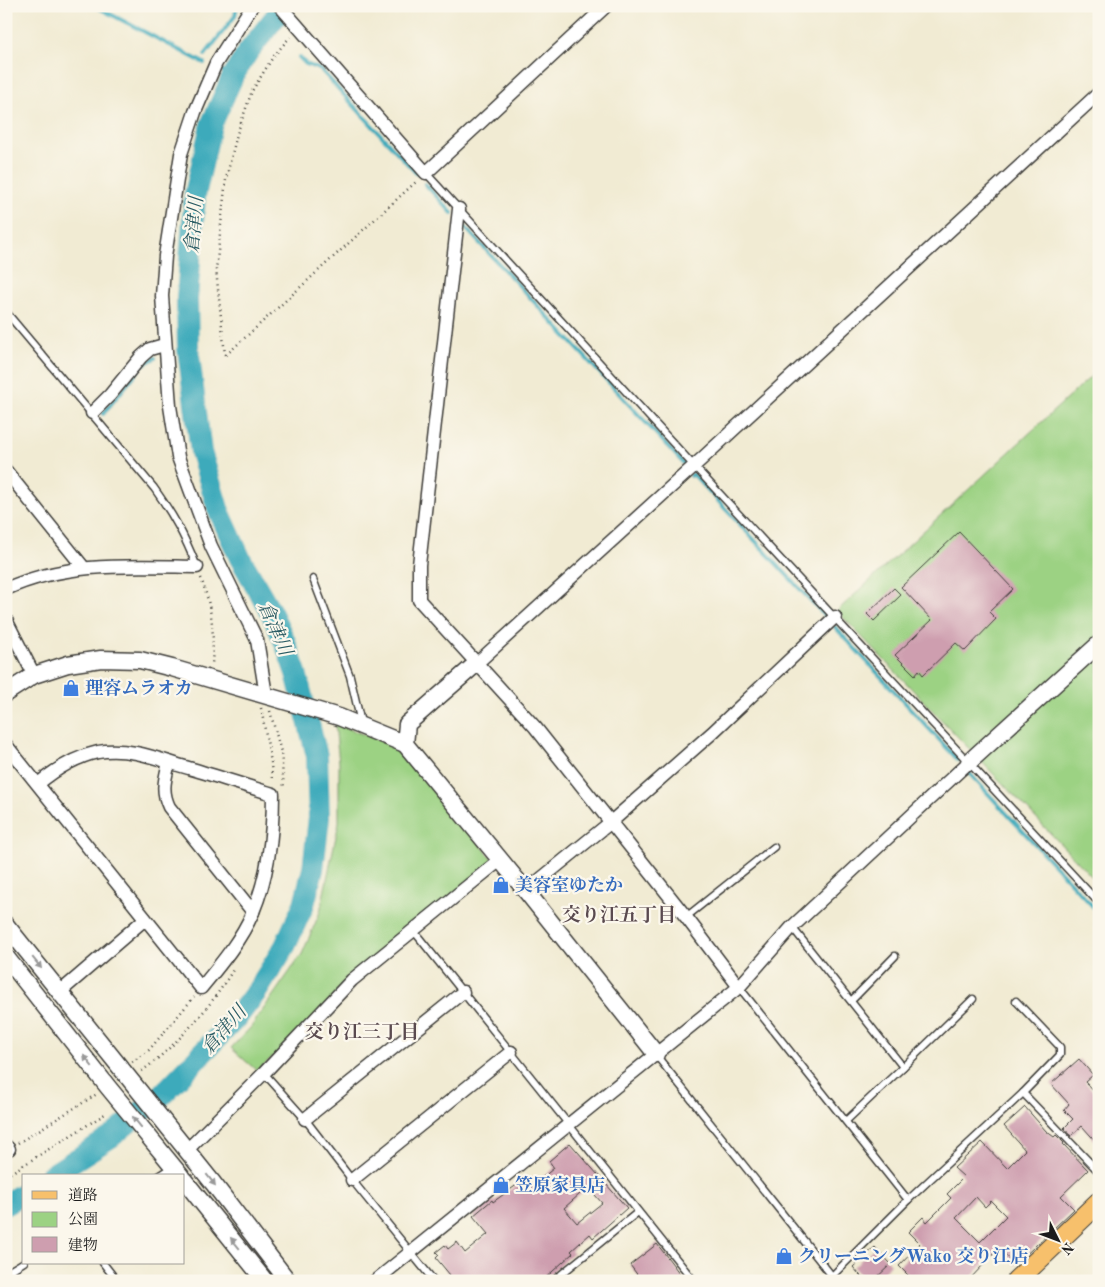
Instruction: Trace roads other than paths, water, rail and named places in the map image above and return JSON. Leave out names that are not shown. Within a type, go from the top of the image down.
[{"type":"main road","points":[[1016,1281],[1099,1202]]},
{"type":"street","points":[[252,6],[216,63],[195,112],[181,154],[165,256],[162,296],[164,346],[170,406],[178,457],[211,546],[257,640],[267,695]]},
{"type":"street","points":[[280,6],[426,172],[606,6]]},
{"type":"street","points":[[405,744],[407,724],[478,663],[1099,93]]},
{"type":"street","points":[[459,209],[419,566],[419,600],[535,727],[686,917],[739,987]]},
{"type":"street","points":[[92,413],[110,396],[141,357],[150,350],[164,346]]},
{"type":"street","points":[[6,471],[84,568]]},
{"type":"street","points":[[6,588],[53,572],[84,568],[138,566],[197,567]]},
{"type":"street","points":[[526,891],[611,822],[712,733],[835,617]]},
{"type":"street","points":[[6,620],[34,675]]},
{"type":"street","points":[[375,1281],[739,987],[792,927],[1099,644]]},
{"type":"street","points":[[6,693],[34,675],[83,661],[121,659],[159,664],[267,695],[338,717],[405,744],[526,891],[656,1054]]},
{"type":"street","points":[[6,745],[201,988],[236,942],[253,912],[267,867],[271,846],[273,794],[132,752],[114,750],[100,752],[70,762],[54,771],[38,784]]},
{"type":"street","points":[[168,762],[164,797],[169,807],[253,912]]},
{"type":"street","points":[[187,1150],[264,1073],[352,980],[500,860]]},
{"type":"street","points":[[60,992],[145,919]]},
{"type":"street","points":[[6,925],[187,1150],[288,1281]]},
{"type":"street","points":[[6,956],[113,1093],[177,1171]]},
{"type":"street","points":[[305,1119],[463,992]]},
{"type":"street","points":[[352,1180],[511,1052]]},
{"type":"street","points":[[185,1181],[265,1281]]},
{"type":"lane","points":[[426,172],[694,466],[1099,902]]},
{"type":"lane","points":[[6,312],[154,488],[184,534],[197,567]]},
{"type":"lane","points":[[313,579],[350,676],[362,726]]},
{"type":"lane","points":[[686,917],[774,847]]},
{"type":"lane","points":[[792,927],[904,1067]]},
{"type":"lane","points":[[413,930],[694,1281]]},
{"type":"lane","points":[[852,1000],[895,956]]},
{"type":"lane","points":[[739,987],[847,1120],[908,1200]]},
{"type":"lane","points":[[847,1120],[973,999]]},
{"type":"lane","points":[[656,1054],[832,1279],[908,1200],[1023,1093],[1060,1055],[1060,1048],[1016,1001]]},
{"type":"lane","points":[[264,1073],[305,1119],[434,1281]]},
{"type":"lane","points":[[1023,1093],[1099,1172]]},
{"type":"lane","points":[[553,1281],[638,1212]]},
{"type":"lane","points":[[6,1273],[22,1263]]},
{"type":"lane","points":[[104,1264],[117,1281]]},
{"type":"waterway","points":[[95,6],[204,63]]},
{"type":"waterway","points":[[205,55],[235,16],[237,6]]},
{"type":"waterway","name":"倉津川","points":[[53,1174],[111,1137],[162,1095],[238,1016],[257,991],[285,946],[304,904],[313,869],[319,818],[317,756],[296,673],[285,642],[271,612],[240,558],[218,509],[201,452],[188,348],[187,299],[195,195],[211,125],[233,76],[248,52],[284,6]]},
{"type":"waterway","points":[[299,57],[306,64],[321,70],[416,173]]},
{"type":"waterway","points":[[219,69],[233,76]]},
{"type":"waterway","points":[[425,184],[452,213]]},
{"type":"waterway","points":[[463,225],[685,465]]},
{"type":"waterway","points":[[142,365],[155,358]]},
{"type":"waterway","points":[[103,414],[138,371]]},
{"type":"waterway","points":[[691,476],[693,474],[826,617]]},
{"type":"waterway","points":[[835,627],[958,760]]},
{"type":"waterway","points":[[968,772],[1099,913]]},
{"type":"waterway","name":"倉津川","points":[[6,1204],[22,1194]]},
{"type":"place","name":"理容ムラオカ","points":[[71,688]]},
{"type":"place","name":"美容室ゆたか","points":[[501,885]]},
{"type":"place","name":"笠原家具店","points":[[501,1185]]},
{"type":"place","name":"クリーニングWako 交り江店","points":[[784,1256]]},
{"type":"district","name":"交り江五丁目","points":[[619,914]]},
{"type":"district","name":"交り江三丁目","points":[[362,1031]]}]
